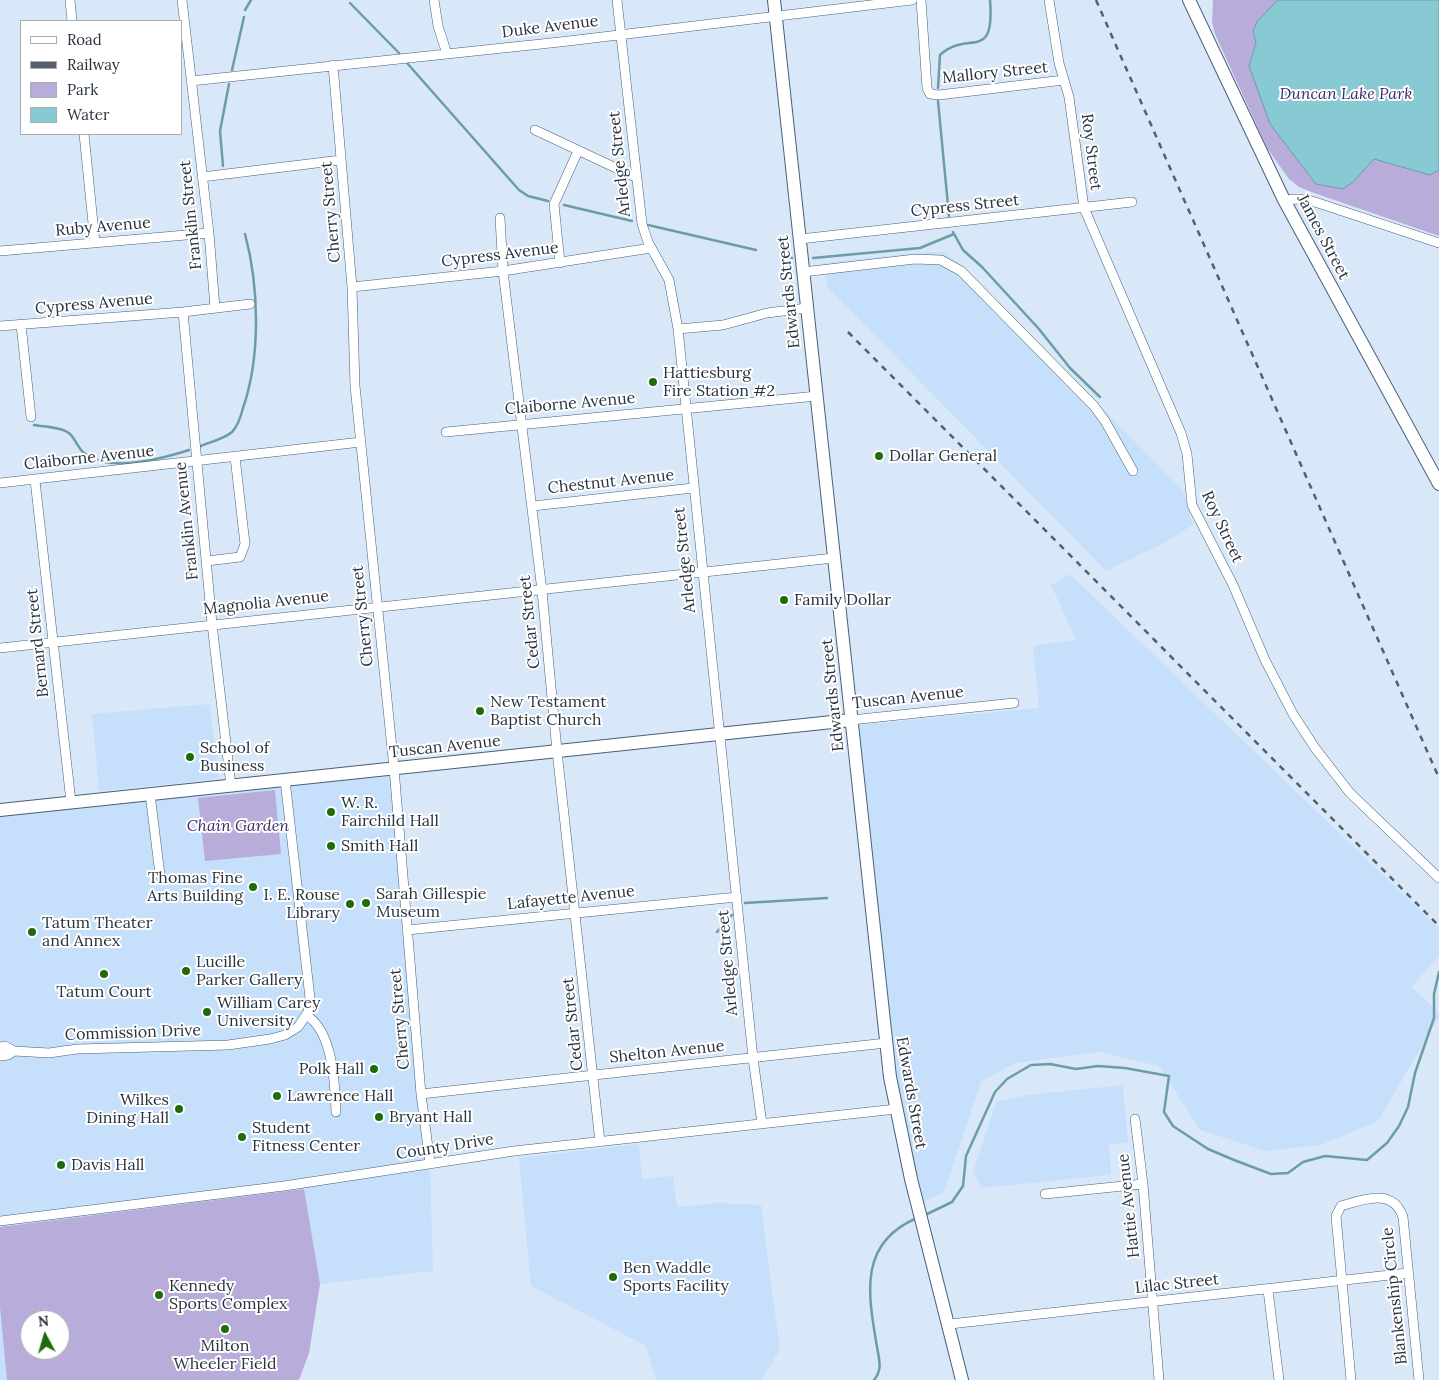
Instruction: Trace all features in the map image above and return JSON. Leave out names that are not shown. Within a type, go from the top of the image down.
[{"type":"main road","name":"Edwards Street","points":[[774,0],[886,1043],[896,1109],[916,1202],[950,1324],[962,1380]]},
{"type":"main road","name":"James Street","points":[[1189,0],[1284,200],[1439,484]]},
{"type":"main road","points":[[1196,15],[1202,0]]},
{"type":"main road","name":"Tuscan Avenue","points":[[0,810],[851,720]]},
{"type":"street","points":[[70,0],[72,20]]},
{"type":"street","name":"Franklin Street","points":[[182,0],[209,233],[215,308]]},
{"type":"street","points":[[434,0],[438,26],[447,54]]},
{"type":"street","name":"Arledge Street","points":[[617,0],[635,177],[642,224],[651,248],[669,280],[678,329],[701,573],[753,1058],[762,1124]]},
{"type":"street","name":"Duke Avenue","points":[[192,80],[447,54],[912,0]]},
{"type":"street","name":"Mallory Street","points":[[920,0],[926,88],[930,94],[939,95],[1064,80]]},
{"type":"street","name":"Roy Street","points":[[1049,0],[1056,46],[1069,97],[1084,208],[1181,433],[1187,454],[1192,505],[1233,585],[1265,660],[1293,714],[1315,748],[1350,793],[1439,878]]},
{"type":"street","name":"Cherry Street","points":[[333,65],[352,288],[354,362],[361,442],[394,768],[421,1094],[430,1163]]},
{"type":"street","points":[[535,130],[635,177]]},
{"type":"street","points":[[84,135],[95,243]]},
{"type":"street","points":[[560,263],[554,204],[578,151]]},
{"type":"street","points":[[202,177],[341,160]]},
{"type":"street","points":[[1284,200],[1312,201],[1439,243]]},
{"type":"street","name":"Cypress Street","points":[[800,239],[1132,202]]},
{"type":"street","name":"Cedar Street","points":[[500,218],[503,271],[533,506],[557,751],[600,1142]]},
{"type":"street","name":"Ruby Avenue","points":[[0,251],[209,233]]},
{"type":"street","name":"Cypress Avenue","points":[[352,288],[503,271],[651,248]]},
{"type":"street","points":[[803,272],[915,259],[941,260],[961,271],[1094,406],[1106,421],[1133,471]]},
{"type":"street","name":"Cypress Avenue","points":[[0,326],[184,312],[250,304]]},
{"type":"street","points":[[678,329],[723,325],[767,312],[807,308]]},
{"type":"street","name":"Franklin Avenue","points":[[184,312],[212,624],[231,786]]},
{"type":"street","points":[[21,325],[31,416]]},
{"type":"street","name":"Claiborne Avenue","points":[[446,432],[522,423],[817,396]]},
{"type":"street","name":"Claiborne Avenue","points":[[0,483],[361,442]]},
{"type":"street","points":[[207,561],[240,557],[244,552],[246,544],[235,457]]},
{"type":"street","name":"Bernard Street","points":[[35,480],[71,802]]},
{"type":"street","name":"Chestnut Avenue","points":[[533,506],[693,488]]},
{"type":"street","name":"Magnolia Avenue","points":[[0,648],[834,558]]},
{"type":"street","name":"Tuscan Avenue","points":[[851,720],[1014,703]]},
{"type":"street","points":[[286,780],[310,998],[306,1015],[313,1019],[323,1036],[330,1056],[336,1112]]},
{"type":"street","points":[[150,794],[160,875]]},
{"type":"street","name":"Lafayette Avenue","points":[[407,930],[737,896]]},
{"type":"street","name":"Commission Drive","points":[[0,1047],[6,1046],[14,1051],[49,1052],[77,1049],[228,1045],[284,1035],[298,1027],[306,1015]]},
{"type":"street","name":"Shelton Avenue","points":[[421,1094],[886,1043]]},
{"type":"street","name":"Commission Drive","points":[[0,1056],[8,1055],[14,1051]]},
{"type":"street","name":"County Drive","points":[[0,1221],[367,1174],[430,1163],[896,1109]]},
{"type":"street","name":"Hattie Avenue","points":[[1134,1118],[1143,1184],[1159,1380]]},
{"type":"street","points":[[1045,1194],[1143,1184]]},
{"type":"street","name":"Blankenship Circle","points":[[1351,1380],[1336,1216],[1341,1206],[1359,1200],[1382,1198],[1393,1201],[1399,1206],[1403,1217],[1419,1380]]},
{"type":"street","name":"Lilac Street","points":[[950,1324],[1408,1273]]},
{"type":"street","points":[[1268,1290],[1279,1380]]},
{"type":"shaded area","points":[[925,252],[943,252],[956,261],[1182,489],[1193,525],[1162,544],[1106,571],[828,288],[823,263]]},
{"type":"shaded area","points":[[1070,574],[1439,929],[1439,955],[1412,987],[1439,1013],[1439,1017],[1378,1121],[1321,1145],[1265,1151],[1200,1130],[1159,1066],[1099,1052],[1015,1063],[981,1082],[944,1192],[923,1202],[899,1098],[858,725],[1039,708],[1033,646],[1076,640],[1051,585]]},
{"type":"shaded area","points":[[210,704],[219,779],[99,791],[92,714]]},
{"type":"shaded area","name":"William Carey University","points":[[394,768],[430,1163],[433,1271],[320,1284],[309,1353],[299,1380],[0,1380],[0,810]]},
{"type":"shaded area","points":[[1123,1085],[1128,1143],[1109,1144],[1111,1175],[982,1188],[973,1172],[996,1102],[1028,1095]]},
{"type":"shaded area","points":[[639,1144],[642,1179],[673,1176],[677,1207],[719,1203],[761,1205],[780,1350],[761,1380],[656,1380],[646,1346],[531,1286],[519,1158]]},
{"type":"green space","name":"Duncan Lake Park","points":[[1213,0],[1439,0],[1439,236],[1314,193],[1299,187],[1289,179],[1267,148],[1215,34],[1212,22]]},
{"type":"green space","name":"Chain Garden","points":[[275,790],[281,854],[205,861],[198,798]]},
{"type":"green space","name":"Kennedy Sports Complex","points":[[304,1189],[320,1284],[309,1353],[299,1380],[7,1380],[0,1307],[0,1227]]},
{"type":"water","name":"Duncan Lake Park","points":[[1278,0],[1439,0],[1439,170],[1430,175],[1374,159],[1353,182],[1343,189],[1316,184],[1270,124],[1249,66],[1256,43],[1253,31],[1257,22]]},
{"type":"waterway","points":[[245,10],[251,0]]},
{"type":"waterway","points":[[938,88],[940,55],[960,44],[977,42],[984,39],[988,32],[990,20],[990,0]]},
{"type":"waterway","points":[[350,3],[399,53]]},
{"type":"waterway","points":[[232,70],[244,17]]},
{"type":"waterway","points":[[407,63],[519,190],[528,196],[548,201]]},
{"type":"waterway","points":[[223,166],[220,131],[229,84]]},
{"type":"waterway","points":[[938,101],[949,216]]},
{"type":"waterway","points":[[564,205],[632,221]]},
{"type":"waterway","points":[[648,225],[756,250]]},
{"type":"waterway","points":[[953,232],[963,250],[982,267],[1039,329],[1070,368],[1100,397]]},
{"type":"waterway","points":[[201,446],[225,437],[234,430],[238,424],[249,388],[253,366],[256,321],[253,276],[245,234]]},
{"type":"waterway","points":[[813,258],[920,248],[954,234]]},
{"type":"waterway","points":[[782,256],[792,258]]},
{"type":"waterway","points":[[34,425],[67,432],[84,453],[95,459],[107,462],[121,463],[150,460],[189,450]]},
{"type":"waterway","points":[[745,903],[827,898]]},
{"type":"waterway","points":[[717,932],[732,915]]},
{"type":"waterway","points":[[925,1215],[952,1202],[963,1186],[966,1156],[995,1092],[1007,1079],[1031,1065],[1050,1064],[1076,1069],[1098,1066],[1125,1068],[1169,1076],[1164,1112],[1173,1126],[1208,1149],[1271,1174],[1288,1173],[1303,1162],[1325,1156],[1367,1160],[1387,1143],[1399,1126],[1408,1107],[1415,1073],[1434,1018],[1434,994],[1439,972]]},
{"type":"waterway","points":[[874,1380],[879,1372],[880,1364],[871,1308],[870,1289],[876,1256],[885,1241],[898,1229],[917,1218]]},
{"type":"railway","points":[[1096,0],[1439,778]]},
{"type":"railway","points":[[848,332],[1439,926]]},
{"type":"place","name":"Hattiesburg Fire Station #2","points":[[653,382]]},
{"type":"place","name":"Dollar General","points":[[879,456]]},
{"type":"place","name":"Family Dollar","points":[[784,600]]},
{"type":"place","name":"New Testament Baptist Church","points":[[480,711]]},
{"type":"place","name":"School of Business","points":[[190,757]]},
{"type":"place","name":"W. R. Fairchild Hall","points":[[331,812]]},
{"type":"place","name":"Smith Hall","points":[[331,846]]},
{"type":"place","name":"Thomas Fine Arts Building","points":[[253,887]]},
{"type":"place","name":"Sarah Gillespie Museum","points":[[366,903]]},
{"type":"place","name":"I. E. Rouse Library","points":[[350,904]]},
{"type":"place","name":"Tatum Theater and Annex","points":[[32,932]]},
{"type":"place","name":"Lucille Parker Gallery","points":[[186,971]]},
{"type":"place","name":"Tatum Court","points":[[104,974]]},
{"type":"place","name":"William Carey University","points":[[207,1012]]},
{"type":"place","name":"Polk Hall","points":[[374,1069]]},
{"type":"place","name":"Lawrence Hall","points":[[277,1096]]},
{"type":"place","name":"Wilkes Dining Hall","points":[[179,1109]]},
{"type":"place","name":"Bryant Hall","points":[[379,1117]]},
{"type":"place","name":"Student Fitness Center","points":[[242,1137]]},
{"type":"place","name":"Davis Hall","points":[[61,1165]]},
{"type":"place","name":"Ben Waddle Sports Facility","points":[[613,1277]]},
{"type":"place","name":"Kennedy Sports Complex","points":[[159,1295]]},
{"type":"place","name":"Milton Wheeler Field","points":[[225,1329]]}]
